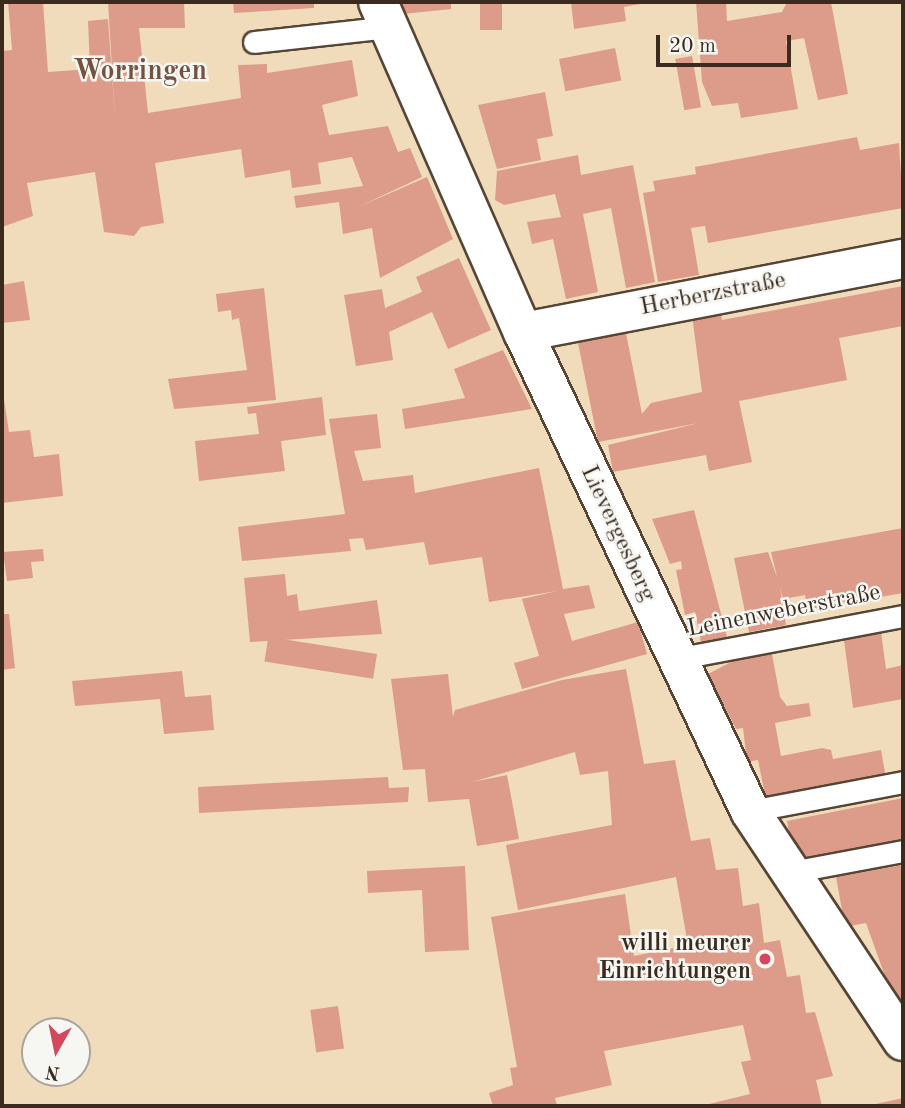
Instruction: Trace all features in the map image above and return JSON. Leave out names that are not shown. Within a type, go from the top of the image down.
[{"type":"street","name":"Lievergesberg","points":[[384,14],[523,332],[675,659],[750,811],[903,1041]]},
{"type":"street","name":"Herberzstraße","points":[[523,332],[903,259]]},
{"type":"lane","points":[[254,42],[384,14]]},
{"type":"lane","name":"Leinenweberstraße","points":[[675,659],[903,616]]},
{"type":"lane","points":[[750,811],[903,782]]},
{"type":"lane","points":[[792,872],[903,851]]},
{"type":"building","points":[[8,2],[43,2],[48,72],[90,69],[88,21],[108,19],[115,117],[108,2],[184,2],[185,28],[139,28],[148,113],[241,98],[238,65],[267,64],[267,73],[352,60],[358,96],[322,105],[329,135],[388,126],[398,152],[410,148],[422,177],[358,207],[427,177],[453,239],[380,278],[372,228],[343,234],[339,202],[296,208],[294,196],[363,186],[352,157],[318,163],[321,184],[292,188],[290,170],[245,178],[241,149],[155,163],[164,223],[141,227],[134,236],[104,232],[95,172],[27,183],[33,216],[2,227],[2,51],[12,50]]},
{"type":"building","points":[[233,2],[314,2],[314,8],[234,13]]},
{"type":"building","points":[[399,2],[451,2],[451,9],[403,14]]},
{"type":"building","points":[[480,2],[502,2],[502,30],[480,30]]},
{"type":"building","points":[[571,2],[646,3],[624,7],[626,21],[574,29]]},
{"type":"building","points":[[696,2],[726,2],[727,21],[782,12],[787,2],[831,2],[848,94],[818,100],[804,38],[786,41],[798,109],[741,118],[738,103],[712,106],[702,82]]},
{"type":"building","points":[[615,48],[621,80],[565,91],[559,59]]},
{"type":"building","points":[[692,56],[701,107],[684,110],[675,59]]},
{"type":"building","points":[[545,92],[553,136],[537,139],[541,160],[497,169],[478,105]]},
{"type":"building","points":[[857,137],[860,150],[899,143],[903,208],[708,243],[705,226],[691,228],[699,275],[658,282],[643,193],[655,191],[653,181],[696,174],[695,167]]},
{"type":"building","points":[[578,155],[581,175],[633,165],[655,282],[626,288],[611,208],[583,214],[598,292],[566,299],[553,239],[532,244],[527,222],[561,217],[555,194],[504,205],[495,200],[497,171]]},
{"type":"building","points":[[459,258],[491,330],[448,349],[432,312],[389,332],[393,360],[356,366],[344,295],[382,289],[385,308],[422,292],[416,277]]},
{"type":"building","points":[[24,281],[30,320],[2,323],[2,285]]},
{"type":"building","points":[[903,286],[903,326],[839,338],[847,380],[739,401],[752,462],[709,471],[706,455],[613,472],[608,445],[699,423],[598,442],[577,338],[625,328],[642,414],[651,403],[702,392],[692,315],[720,309],[722,320]]},
{"type":"building","points":[[264,288],[276,400],[174,409],[168,379],[247,370],[239,318],[232,320],[231,310],[218,312],[216,294]]},
{"type":"building","points":[[503,350],[532,409],[405,429],[402,409],[465,398],[454,369]]},
{"type":"building","points":[[2,386],[9,432],[30,430],[34,457],[59,454],[63,496],[2,503]]},
{"type":"building","points":[[322,397],[326,435],[281,441],[285,471],[199,481],[195,441],[259,434],[256,413],[248,414],[247,407]]},
{"type":"building","points":[[377,414],[381,448],[354,451],[363,481],[413,475],[415,493],[539,468],[563,589],[589,585],[595,608],[564,614],[572,641],[638,622],[647,654],[522,689],[514,663],[539,656],[522,599],[557,591],[489,602],[482,557],[429,565],[424,542],[366,550],[363,538],[349,539],[351,551],[242,561],[238,527],[345,514],[329,419]]},
{"type":"building","points":[[694,510],[727,637],[701,642],[695,612],[685,615],[676,570],[682,569],[681,561],[670,564],[652,519]]},
{"type":"building","points":[[903,528],[903,593],[808,610],[805,595],[783,599],[780,588],[786,625],[749,632],[734,558],[768,552],[777,577],[771,552]]},
{"type":"building","points":[[43,549],[44,561],[31,562],[33,578],[7,581],[3,552]]},
{"type":"building","points":[[285,574],[287,596],[297,594],[299,611],[377,600],[382,634],[250,642],[244,578]]},
{"type":"building","points":[[2,614],[9,614],[15,668],[2,670]]},
{"type":"building","points":[[881,632],[886,669],[903,665],[903,699],[853,708],[844,640]]},
{"type":"building","points":[[268,637],[377,654],[373,679],[264,661]]},
{"type":"building","points":[[772,654],[780,697],[787,706],[809,703],[811,716],[775,723],[781,756],[822,748],[831,750],[833,759],[881,750],[886,778],[766,800],[758,760],[747,762],[743,728],[736,729],[708,674],[735,660]]},
{"type":"building","points":[[626,669],[644,764],[675,760],[691,841],[710,838],[716,870],[738,868],[743,906],[759,903],[764,943],[780,940],[787,977],[800,975],[806,1013],[815,1012],[833,1076],[816,1080],[822,1106],[701,1106],[750,1094],[741,1062],[751,1060],[743,1025],[604,1051],[612,1085],[555,1098],[557,1106],[493,1106],[489,1093],[513,1085],[510,1068],[517,1067],[491,917],[625,894],[634,956],[688,945],[676,877],[518,910],[506,845],[612,825],[608,771],[580,775],[575,752],[472,782],[507,775],[519,839],[477,846],[469,799],[428,802],[425,769],[403,770],[391,679],[448,674],[453,717],[455,710],[562,680]]},
{"type":"building","points":[[182,671],[185,697],[211,695],[214,730],[164,734],[160,699],[75,706],[72,681]]},
{"type":"building","points":[[388,777],[389,788],[409,787],[408,802],[199,813],[198,787]]},
{"type":"building","points":[[903,798],[903,842],[802,859],[790,837],[787,821]]},
{"type":"building","points":[[903,865],[903,1002],[895,1004],[866,923],[845,927],[836,877]]},
{"type":"building","points":[[465,866],[469,950],[425,952],[422,890],[368,893],[367,871]]},
{"type":"building","points":[[338,1006],[344,1049],[316,1052],[310,1010]]},
{"type":"building","points":[[903,1098],[903,1106],[871,1105]]},
{"type":"place","name":"willi meurer Einrichtungen","points":[[765,959]]},
{"type":"district","name":"Worringen","points":[[140,72]]}]
